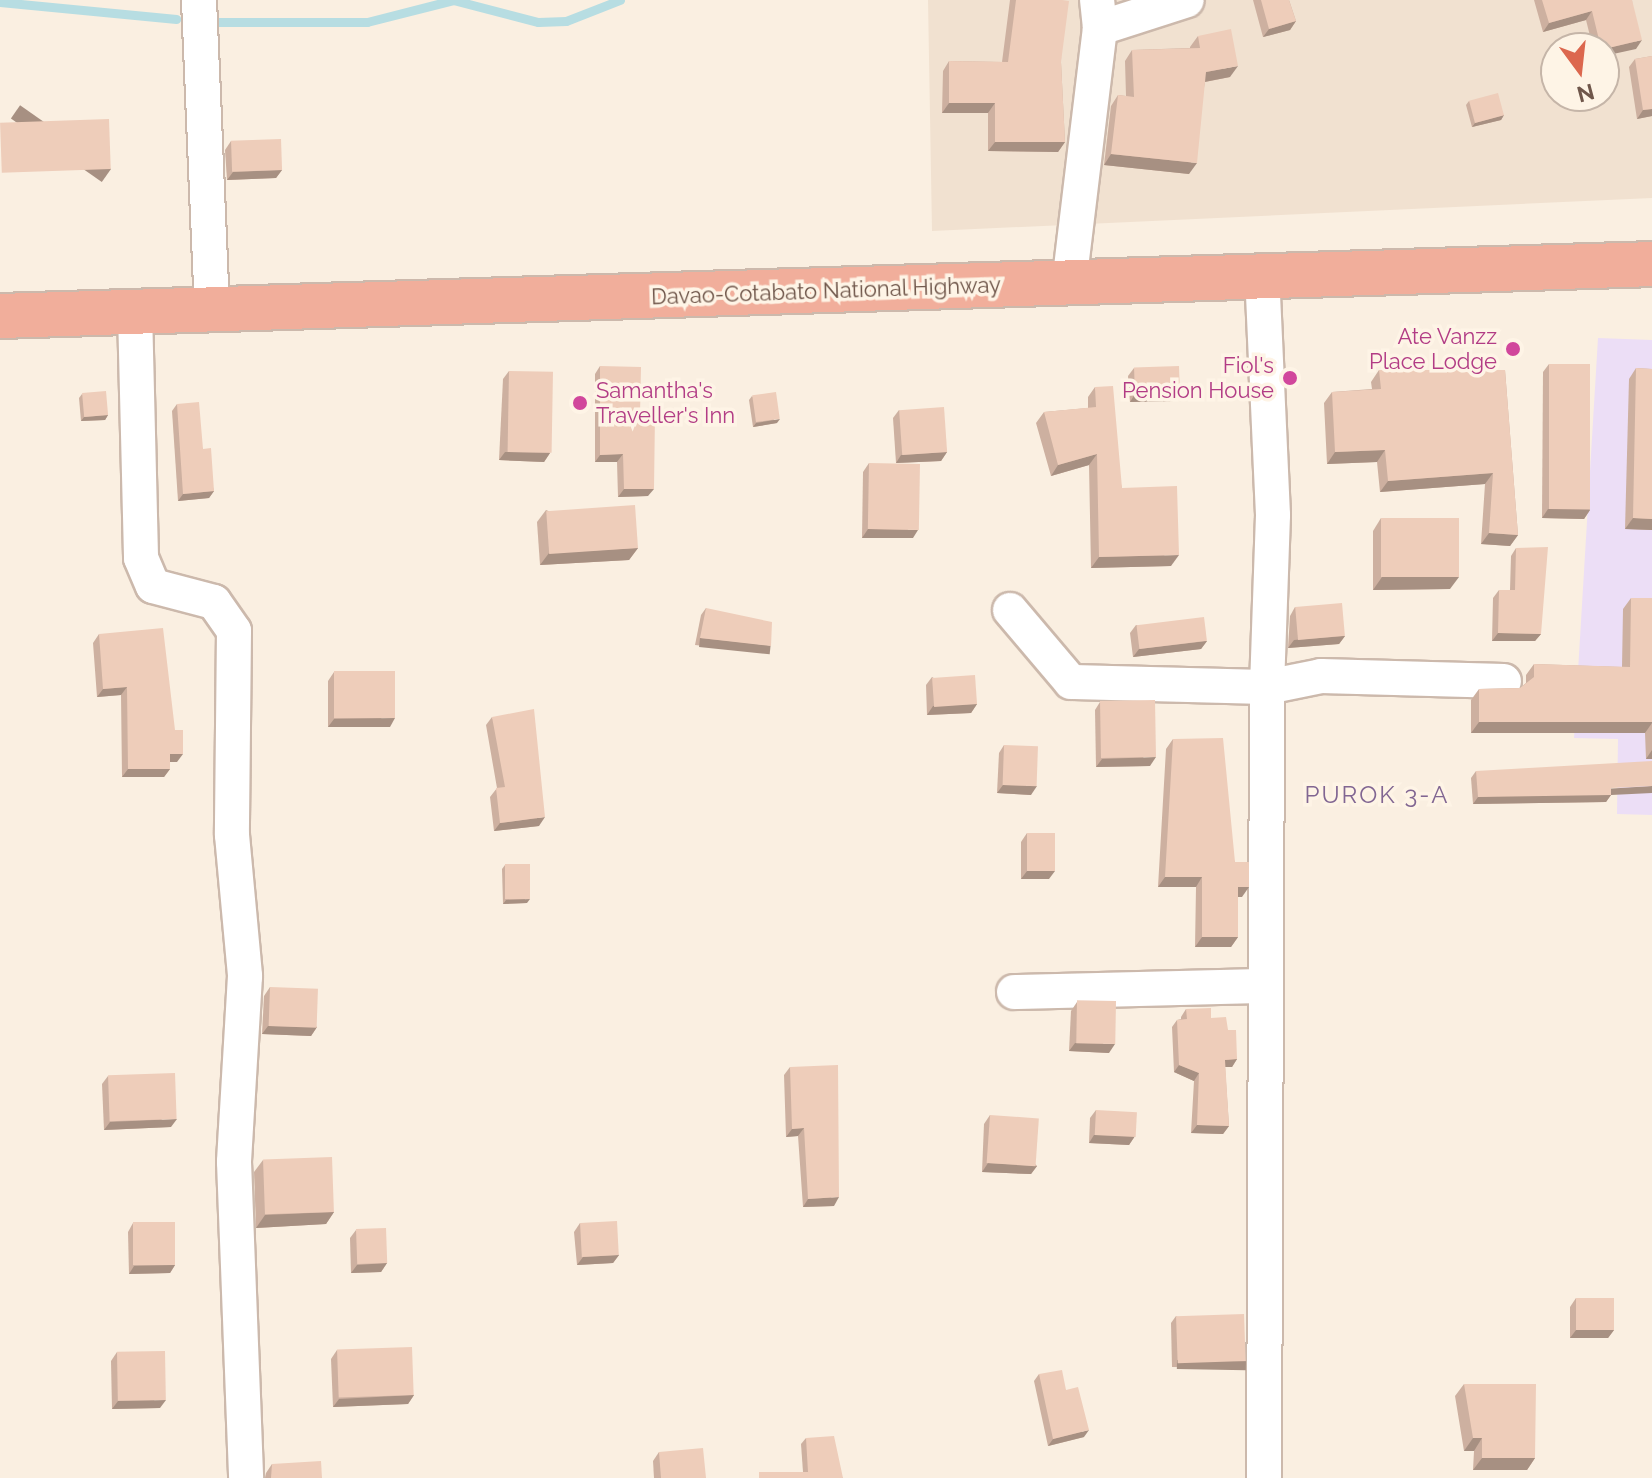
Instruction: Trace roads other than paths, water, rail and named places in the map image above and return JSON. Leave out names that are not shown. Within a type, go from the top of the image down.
[{"type":"highway","name":"Davao-Cotabato National Highway","points":[[0,316],[1652,264]]},
{"type":"street","points":[[199,0],[212,308]]},
{"type":"street","points":[[1069,284],[1098,14],[1187,0]]},
{"type":"street","points":[[1262,277],[1273,515],[1267,687],[1264,986],[1264,1478]]},
{"type":"street","points":[[135,311],[141,558],[153,586],[214,602],[234,631],[232,835],[245,976],[234,1162],[246,1478]]},
{"type":"street","points":[[1010,610],[1071,682],[1267,687],[1321,676],[1504,681]]},
{"type":"street","points":[[1014,992],[1264,986]]},
{"type":"waterway","points":[[218,22],[367,22],[453,0],[538,22],[566,21],[620,0]]},
{"type":"waterway","points":[[0,2],[176,19]]},
{"type":"place","name":"Ate Vanzz Place Lodge","points":[[1513,349]]},
{"type":"place","name":"Fiol's Pension House","points":[[1290,378]]},
{"type":"place","name":"Samantha's Traveller's Inn","points":[[580,403]]},
{"type":"district","name":"PUROK 3-A","points":[[1377,795]]}]
